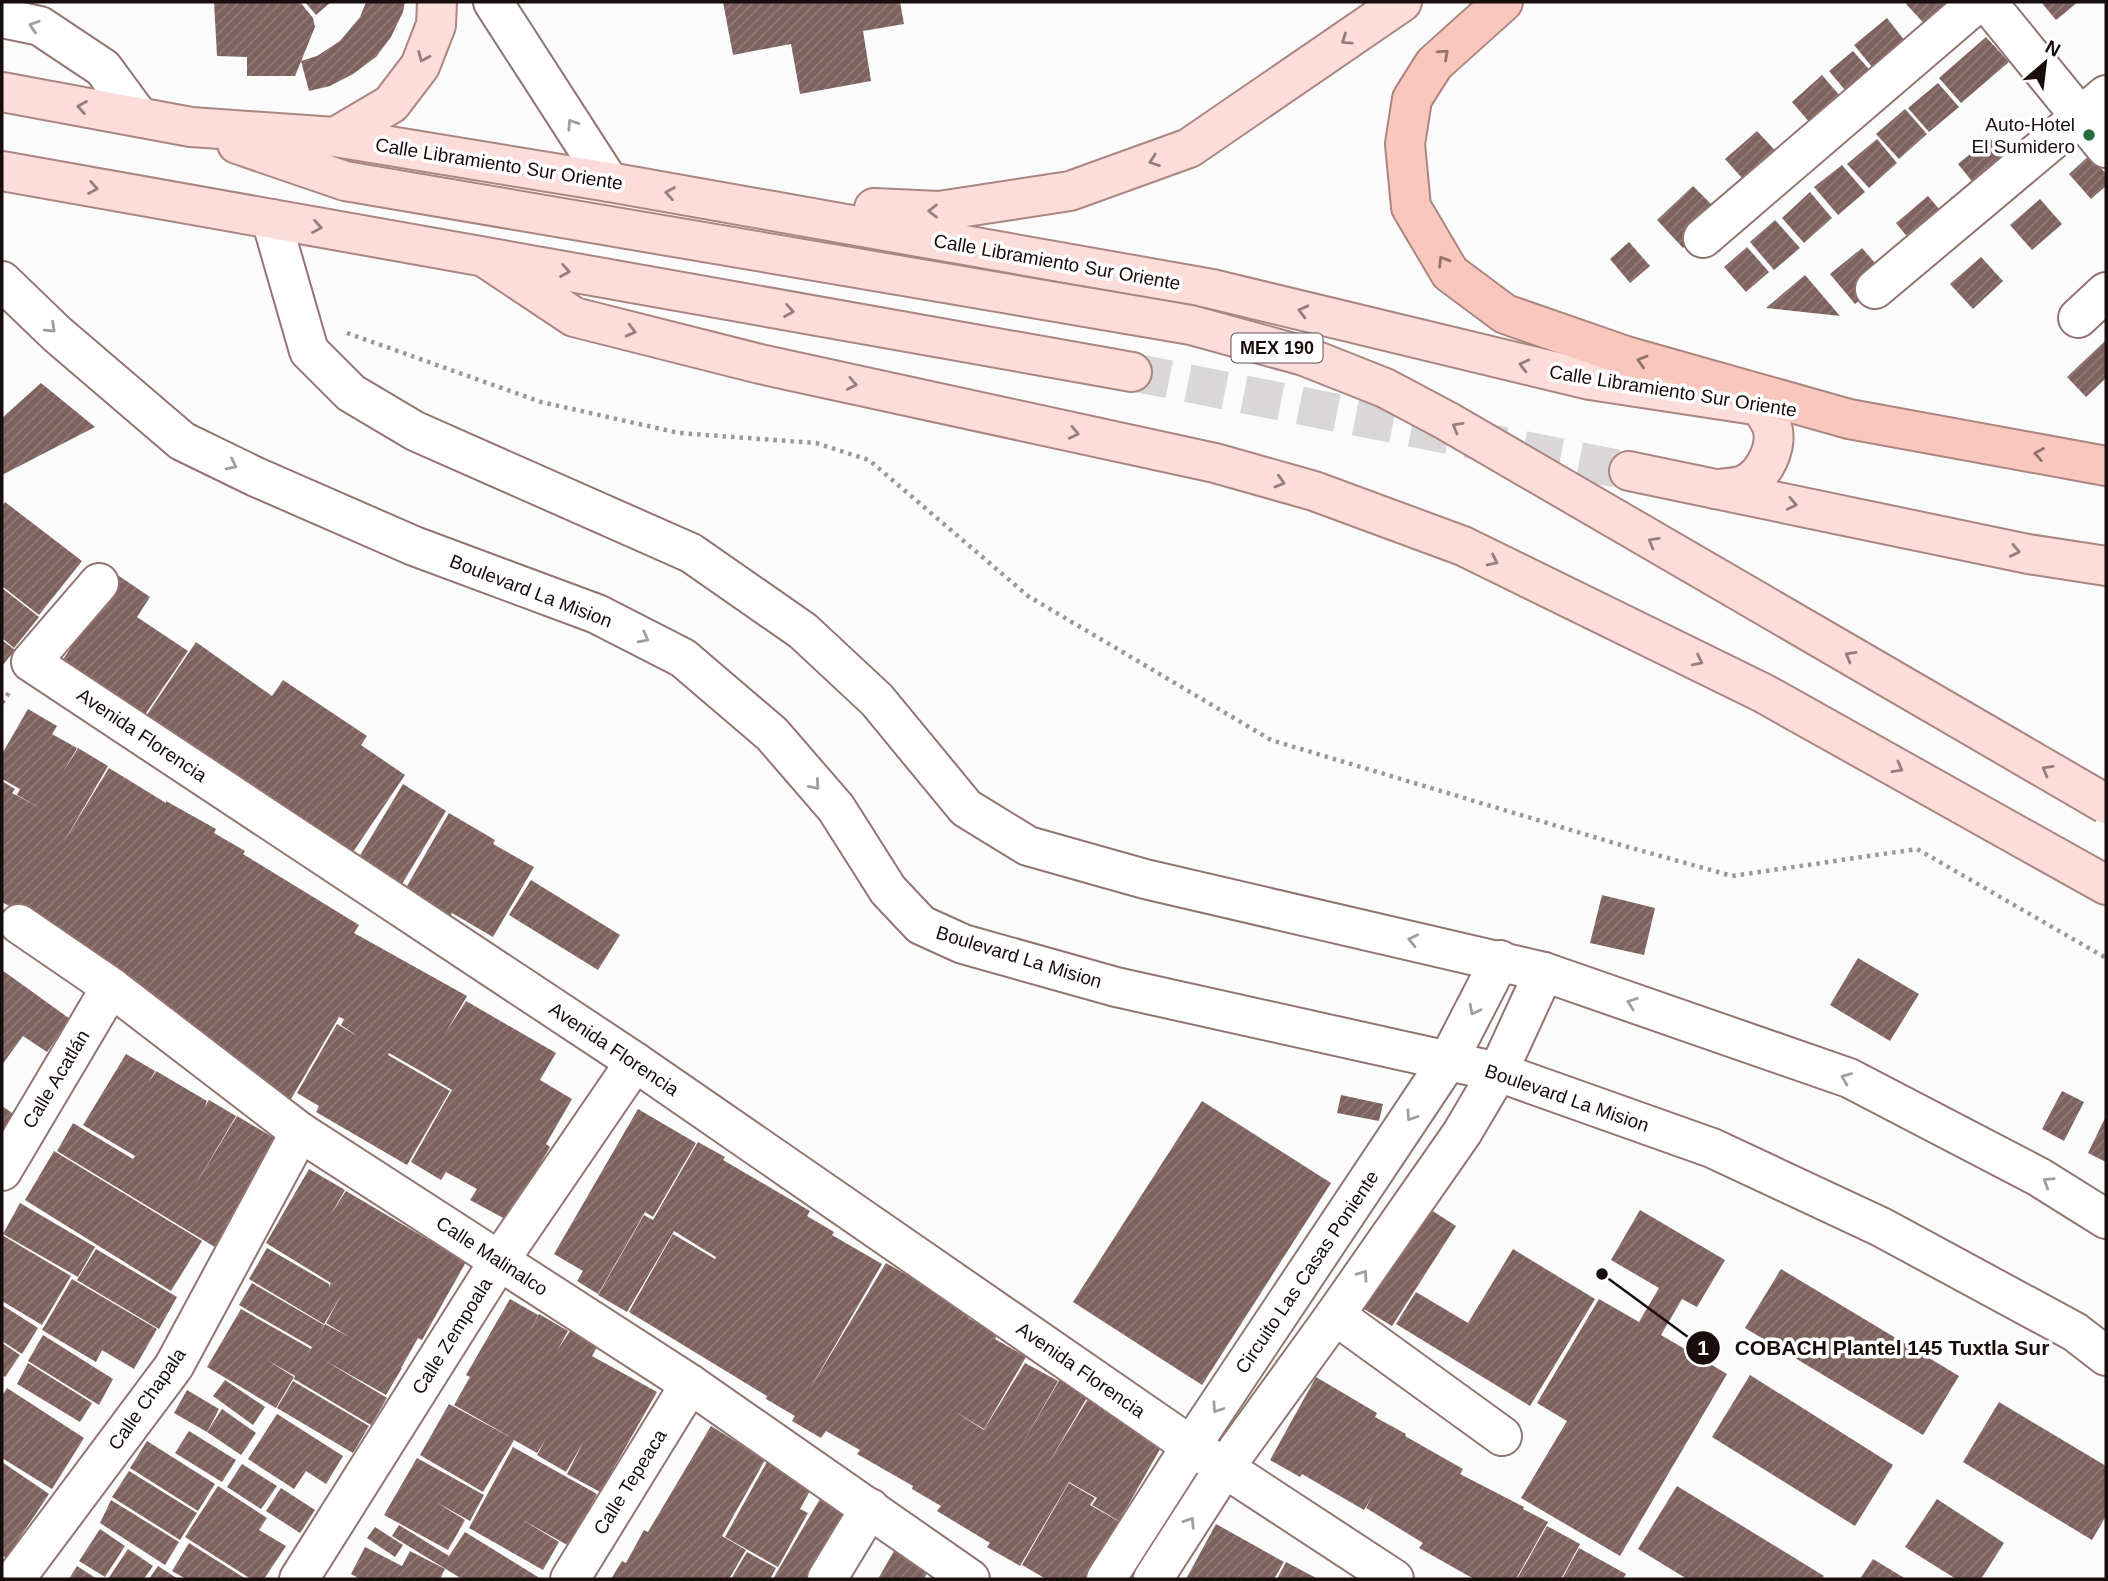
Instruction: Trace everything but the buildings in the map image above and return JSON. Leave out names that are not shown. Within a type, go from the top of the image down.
[{"type":"highway","points":[[1503,2],[1434,64],[1412,99],[1405,145],[1411,207],[1450,273],[1505,314],[1626,356],[1849,419]]},
{"type":"highway","name":"Calle Libramiento Sur Oriente","points":[[1849,419],[2106,466]]},
{"type":"main road","points":[[335,137],[391,104],[420,66],[436,25],[437,2]]},
{"type":"main road","points":[[714,200],[939,212],[1070,191],[1189,148],[1402,2]]},
{"type":"main road","name":"Calle Libramiento Sur Oriente","points":[[2,92],[191,127],[335,137],[608,181],[1212,289],[1590,380],[1849,419]]},
{"type":"main road","name":"MEX 190","points":[[191,127],[345,181],[1191,325],[1304,356],[1385,388],[1447,421],[2106,804]]},
{"type":"main road","points":[[2,171],[1132,372]]},
{"type":"main road","points":[[484,257],[574,317],[760,364],[1215,463],[1314,491],[1463,546],[1763,693],[2106,885]]},
{"type":"main road","points":[[1716,489],[1744,485],[1762,470],[1769,457],[1774,435],[1771,424],[1759,405]]},
{"type":"main road","points":[[1629,471],[2028,554],[2106,566]]},
{"type":"street","points":[[492,2],[608,181]]},
{"type":"street","points":[[1703,238],[1978,2]]},
{"type":"street","points":[[1987,2],[2093,106],[2106,148]]},
{"type":"street","points":[[2,18],[40,26],[103,68],[139,117]]},
{"type":"street","points":[[1875,289],[2093,106]]},
{"type":"street","points":[[271,219],[309,351],[351,393],[415,432],[691,553],[803,631],[877,700],[966,808],[1028,846],[1145,879],[1544,972],[1849,1078],[2039,1177],[2106,1219]]},
{"type":"street","name":"Boulevard La Mision","points":[[2,281],[57,334],[182,441],[256,477],[414,546],[597,614],[683,658],[772,734],[836,808],[888,891],[921,925],[963,943],[1116,987],[1498,1072],[1712,1148],[1881,1227],[2075,1332],[2106,1356]]},
{"type":"street","points":[[2078,318],[2106,292]]},
{"type":"street","name":"Avenida Florencia","points":[[99,583],[31,662],[635,1062],[1191,1446],[1394,1579]]},
{"type":"street","name":"Calle Malinalco","points":[[19,924],[111,987],[300,1132],[690,1384],[970,1579]]},
{"type":"street","name":"Circuito Las Casas Poniente","points":[[1106,1579],[1191,1446],[1449,1059],[1500,960]]},
{"type":"street","points":[[1153,1579],[1224,1468],[1462,1133],[1498,1072],[1544,972]]},
{"type":"street","name":"Calle Acatlán","points":[[2,1171],[111,987]]},
{"type":"street","name":"Calle Zempoala","points":[[299,1579],[499,1261],[635,1062]]},
{"type":"street","name":"Calle Chapala","points":[[15,1579],[174,1366],[300,1132]]},
{"type":"street","points":[[1335,1315],[1502,1436]]},
{"type":"street","name":"Calle Tepeaca","points":[[570,1579],[690,1384]]},
{"type":"street","points":[[827,1579],[870,1508]]},
{"type":"path","points":[[297,315],[541,402],[679,433],[816,443],[869,460],[1028,596],[1270,740],[1732,876],[1916,849],[2106,958]]},
{"type":"tunnel","points":[[1132,372],[1629,471]]},
{"type":"place","name":"Auto-Hotel El Sumidero","points":[[2089,135]]},
{"type":"place","name":"COBACH Plantel 145 Tuxtla Sur","points":[[1602,1274]]}]
